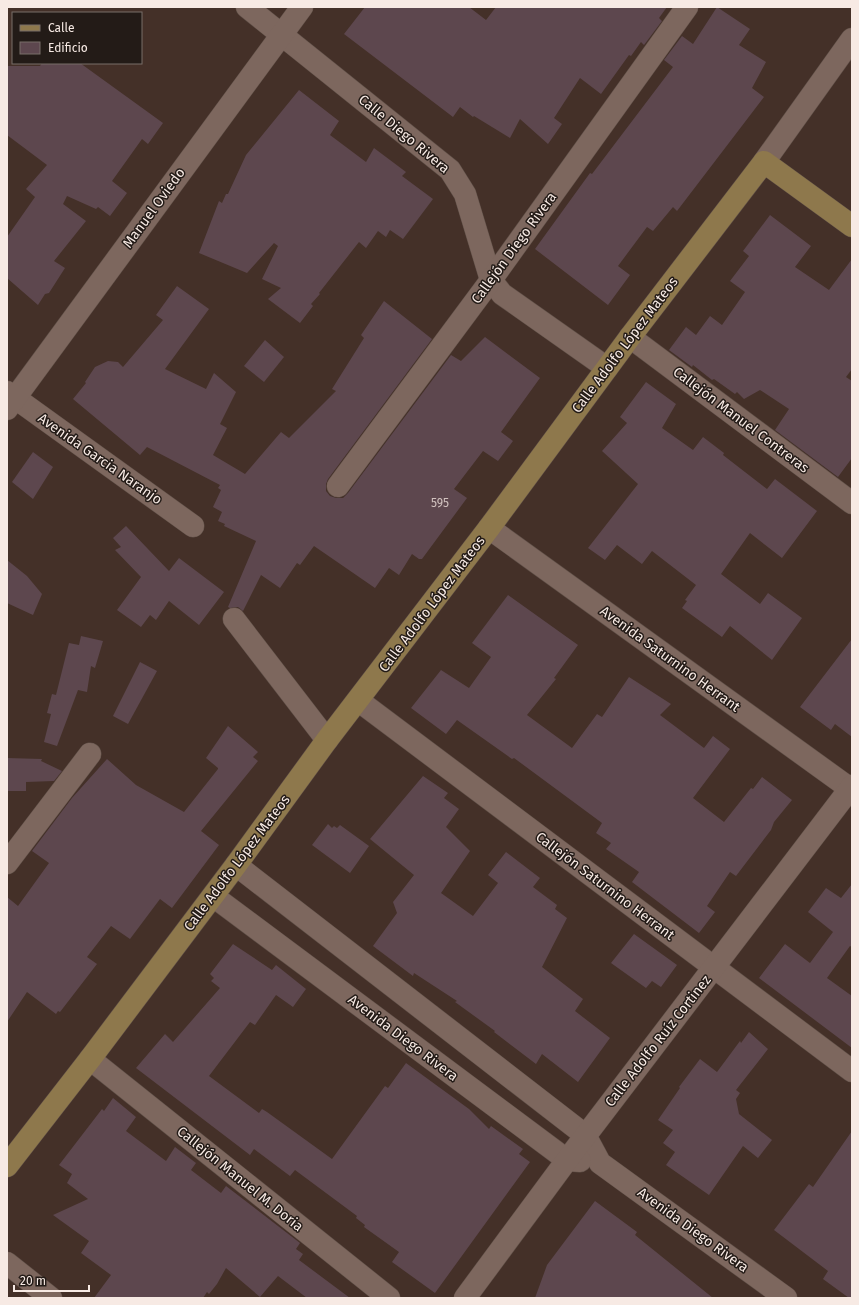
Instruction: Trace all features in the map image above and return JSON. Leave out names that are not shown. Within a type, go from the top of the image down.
[{"type":"main road","points":[[764,162],[852,226]]},
{"type":"main road","name":"Calle Adolfo López Mateos","points":[[7,1166],[213,896],[327,740],[489,528],[607,368],[764,162]]},
{"type":"street","name":"Calle Diego Rivera","points":[[247,7],[450,170],[465,194],[491,280],[502,294],[607,368]]},
{"type":"street","name":"Manuel Oviedo","points":[[10,400],[302,7]]},
{"type":"street","name":"Callejón Diego Rivera","points":[[338,486],[491,280],[687,7]]},
{"type":"street","name":"Calle Adolfo López Mateos","points":[[764,162],[852,39]]},
{"type":"street","name":"Callejón Manuel Contreras","points":[[630,338],[852,503]]},
{"type":"street","name":"Avenida Garcia Naranjo","points":[[10,400],[193,526]]},
{"type":"street","name":"Avenida Saturnino Herrant","points":[[489,528],[851,788]]},
{"type":"street","points":[[234,619],[327,740]]},
{"type":"street","name":"Callejón Saturnino Herrant","points":[[358,701],[852,1071]]},
{"type":"street","points":[[7,864],[90,754]]},
{"type":"street","name":"Calle Adolfo Ruíz Cortinez","points":[[465,1298],[567,1160],[851,788]]},
{"type":"street","name":"Avenida Diego Rivera","points":[[236,865],[586,1135],[600,1163],[786,1298]]},
{"type":"street","name":"Avenida Diego Rivera","points":[[213,896],[567,1160]]},
{"type":"street","name":"Callejón Manuel M. Doria","points":[[90,1059],[389,1298]]},
{"type":"street","points":[[567,1160],[600,1163]]},
{"type":"street","points":[[7,1263],[51,1298]]},
{"type":"building","points":[[365,7],[469,7],[486,20],[496,7],[667,7],[659,18],[662,21],[644,45],[641,42],[631,56],[629,55],[601,94],[580,78],[554,118],[562,124],[548,144],[520,119],[510,138],[474,116],[473,117],[460,107],[453,117],[344,34]]},
{"type":"building","points":[[717,7],[750,29],[739,45],[766,62],[752,88],[764,97],[677,211],[673,207],[653,231],[647,227],[618,266],[630,275],[608,305],[535,249],[590,173],[592,174],[673,67],[664,60],[682,36],[693,44]]},
{"type":"building","points":[[41,64],[81,64],[163,123],[148,144],[142,139],[112,181],[127,193],[110,216],[98,207],[96,209],[67,196],[63,204],[86,221],[54,261],[65,268],[49,293],[45,294],[38,305],[7,278],[7,237],[35,197],[26,189],[47,165],[7,135],[7,66],[40,66]]},
{"type":"building","points":[[299,90],[339,121],[330,135],[366,162],[374,148],[406,172],[402,176],[433,199],[403,239],[390,230],[386,237],[378,231],[366,248],[359,242],[319,293],[320,294],[311,304],[313,306],[300,323],[268,299],[281,288],[262,279],[278,246],[274,243],[247,273],[199,253],[219,201],[222,203],[226,194],[228,194],[246,155]]},
{"type":"building","points":[[770,215],[811,246],[795,267],[829,290],[852,259],[852,369],[846,377],[852,381],[852,458],[838,477],[775,430],[789,409],[760,390],[744,399],[737,392],[735,394],[714,379],[712,380],[693,365],[692,367],[669,350],[686,327],[696,335],[710,316],[722,325],[745,292],[730,281],[749,256],[743,251]]},
{"type":"building","points":[[177,286],[209,309],[165,369],[206,389],[214,373],[236,392],[220,424],[227,428],[213,455],[245,474],[281,432],[289,438],[336,391],[332,389],[364,338],[361,335],[384,301],[432,339],[328,479],[326,491],[330,496],[336,498],[343,498],[348,493],[451,355],[461,361],[485,337],[540,378],[501,432],[513,441],[498,461],[483,451],[454,489],[467,498],[422,559],[419,559],[412,554],[399,575],[389,568],[375,588],[314,546],[300,565],[297,563],[280,588],[261,575],[243,611],[238,607],[230,608],[228,607],[256,541],[224,526],[225,524],[218,521],[222,512],[213,507],[221,490],[218,488],[220,485],[147,447],[140,455],[73,399],[86,383],[85,382],[95,367],[108,361],[118,362],[123,367],[163,320],[156,315]]},
{"type":"building","points":[[265,340],[284,357],[264,382],[244,366]]},
{"type":"building","points":[[646,382],[676,404],[662,428],[693,450],[703,437],[724,453],[723,455],[767,489],[775,479],[817,511],[782,558],[750,533],[721,574],[760,604],[768,593],[802,618],[772,660],[730,626],[722,637],[682,608],[687,601],[685,600],[696,585],[652,551],[642,564],[617,545],[605,560],[588,548],[638,484],[602,451],[627,423],[620,417]]},
{"type":"building","points":[[33,452],[53,467],[33,499],[12,482]]},
{"type":"building","points":[[126,526],[169,571],[179,558],[224,592],[199,625],[169,601],[156,620],[150,615],[141,627],[117,610],[141,577],[115,550],[121,547],[113,538]]},
{"type":"building","points":[[7,560],[27,576],[42,594],[33,615],[7,603]]},
{"type":"building","points":[[508,595],[578,645],[554,678],[556,679],[527,715],[572,748],[597,714],[602,717],[629,677],[671,704],[660,715],[704,748],[713,736],[730,749],[693,798],[724,822],[751,788],[753,789],[762,777],[792,800],[774,822],[771,830],[736,876],[730,872],[707,906],[715,912],[699,933],[632,882],[639,872],[606,849],[611,843],[596,833],[602,823],[514,758],[512,759],[457,720],[446,734],[411,708],[441,670],[469,688],[491,657],[472,643]]},
{"type":"building","points":[[81,636],[103,641],[95,668],[91,666],[87,692],[78,690],[57,746],[44,742],[51,714],[47,713],[52,694],[56,695],[69,643],[79,645]]},
{"type":"building","points":[[852,639],[852,737],[835,724],[831,730],[800,707]]},
{"type":"building","points":[[140,662],[157,671],[128,724],[113,716]]},
{"type":"building","points":[[228,726],[258,752],[253,757],[258,761],[201,831],[219,845],[172,908],[160,899],[130,939],[111,926],[87,957],[97,964],[60,1012],[58,1011],[56,1014],[27,992],[7,1022],[7,897],[18,906],[49,863],[32,851],[72,798],[107,759],[136,785],[184,812],[218,769],[206,758]]},
{"type":"building","points":[[7,758],[42,759],[41,761],[62,771],[54,781],[26,782],[26,791],[7,791]]},
{"type":"building","points":[[423,776],[448,793],[444,798],[459,809],[446,827],[470,851],[441,893],[473,916],[498,883],[488,875],[506,852],[540,878],[533,887],[557,905],[555,909],[567,918],[542,967],[583,999],[575,1011],[610,1038],[578,1082],[542,1054],[536,1064],[494,1032],[495,1031],[455,1002],[457,1001],[414,973],[413,976],[373,946],[397,913],[393,902],[414,875],[370,839]]},
{"type":"building","points":[[328,824],[332,828],[334,826],[337,828],[340,825],[369,846],[350,873],[312,845]]},
{"type":"building","points":[[852,884],[852,947],[850,946],[827,978],[852,996],[852,1048],[759,978],[785,944],[810,963],[833,932],[808,912],[826,888],[841,898]]},
{"type":"building","points":[[634,934],[677,965],[661,987],[652,981],[646,988],[611,963]]},
{"type":"building","points":[[233,944],[272,970],[276,965],[306,989],[293,1007],[276,995],[255,1025],[250,1022],[209,1076],[259,1113],[262,1109],[267,1112],[332,1159],[385,1086],[388,1088],[406,1063],[469,1109],[489,1129],[491,1126],[523,1149],[519,1154],[530,1162],[435,1293],[392,1262],[399,1252],[364,1227],[365,1225],[356,1218],[357,1216],[295,1170],[290,1176],[254,1149],[250,1155],[136,1068],[165,1034],[173,1042],[220,988],[211,981],[214,978],[210,974]]},
{"type":"building","points":[[749,1032],[768,1049],[736,1090],[740,1093],[736,1099],[739,1114],[772,1140],[758,1158],[743,1146],[709,1195],[666,1165],[675,1152],[663,1143],[673,1130],[658,1120],[680,1088],[679,1087],[700,1059],[717,1072],[740,1041],[741,1043]]},
{"type":"building","points":[[113,1098],[136,1117],[126,1131],[166,1161],[175,1147],[196,1163],[191,1170],[221,1193],[226,1186],[300,1243],[296,1249],[303,1254],[299,1260],[350,1298],[307,1298],[278,1276],[260,1297],[226,1268],[217,1284],[209,1294],[207,1292],[203,1298],[94,1298],[111,1275],[81,1253],[89,1241],[53,1215],[88,1199],[67,1183],[72,1174],[59,1165],[102,1109],[104,1111]]},
{"type":"building","points":[[852,1131],[852,1298],[849,1298],[823,1279],[828,1271],[774,1230],[809,1184],[813,1187]]},
{"type":"building","points":[[595,1201],[637,1232],[635,1235],[713,1298],[535,1298],[547,1265]]}]
